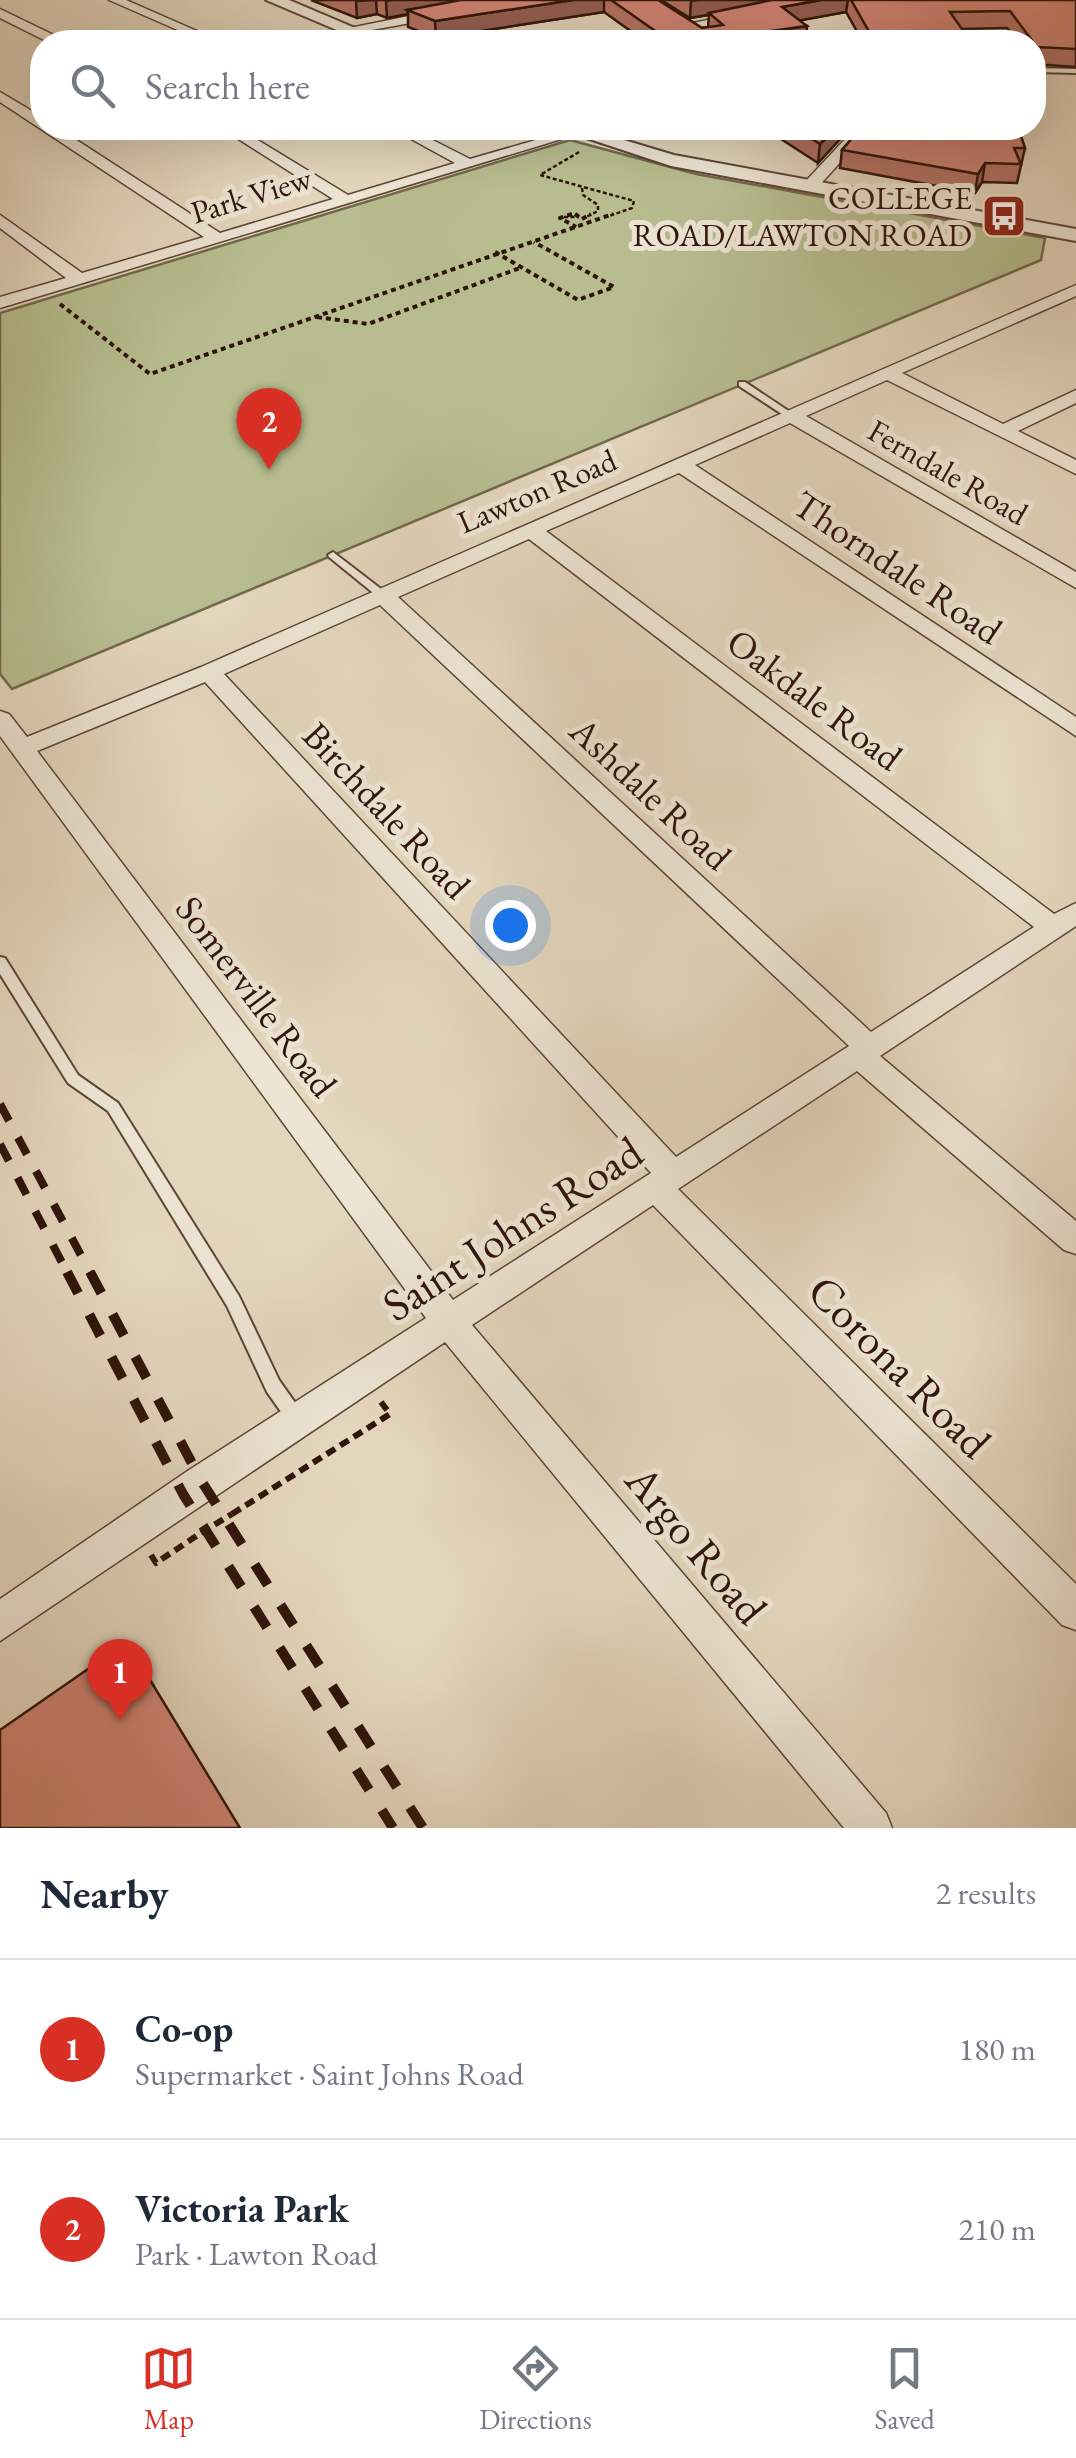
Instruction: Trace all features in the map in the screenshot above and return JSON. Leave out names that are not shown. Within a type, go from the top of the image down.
[{"type":"street","points":[[115,0],[186,30]]},
{"type":"street","points":[[274,0],[346,29]]},
{"type":"street","points":[[341,30],[461,10]]},
{"type":"street","points":[[0,13],[33,30]]},
{"type":"street","points":[[686,26],[763,13]]},
{"type":"street","points":[[672,17],[692,30]]},
{"type":"street","points":[[0,96],[30,114]]},
{"type":"street","points":[[0,116],[30,109]]},
{"type":"street","points":[[67,140],[215,237]]},
{"type":"street","points":[[248,140],[344,199]]},
{"type":"street","points":[[421,140],[466,163]]},
{"type":"street","name":"Park View","points":[[0,303],[540,140]]},
{"type":"street","points":[[598,140],[671,160],[1076,235]]},
{"type":"street","points":[[811,185],[852,140]]},
{"type":"street","points":[[0,220],[78,279]]},
{"type":"street","name":"Lawton Road","points":[[23,748],[209,672],[1076,290]]},
{"type":"street","points":[[888,374],[1076,468]]},
{"type":"street","points":[[1006,430],[1076,396]]},
{"type":"street","name":"Ferndale Road","points":[[791,416],[1076,580]]},
{"type":"street","name":"Thorndale Road","points":[[681,464],[1076,728]]},
{"type":"street","name":"Oakdale Road","points":[[531,530],[1065,921]]},
{"type":"street","name":"Ashdale Road","points":[[381,594],[864,1052],[1076,1240]]},
{"type":"street","name":"Birchdale Road","points":[[209,672],[665,1182]]},
{"type":"street","name":"Somerville Road","points":[[0,719],[449,1322]]},
{"type":"street","name":"Saint Johns Road","points":[[0,1622],[134,1527],[1065,921]]},
{"type":"street","name":"Corona Road","points":[[665,1182],[1076,1611]]},
{"type":"street","name":"Argo Road","points":[[449,1322],[872,1828]]},
{"type":"lane","points":[[1046,70],[1076,71]]},
{"type":"lane","points":[[742,384],[791,416]]},
{"type":"lane","points":[[333,555],[381,594]]},
{"type":"lane","points":[[0,962],[73,1079],[113,1107],[233,1300],[274,1386],[298,1421]]},
{"type":"path","points":[[42,290],[150,374],[494,252],[632,208],[634,201],[540,176],[598,140]]},
{"type":"path","points":[[582,188],[583,195],[598,205],[598,211],[582,219]]},
{"type":"path","points":[[576,227],[560,218],[574,214],[588,223]]},
{"type":"path","points":[[494,252],[578,300],[614,287],[533,241]]},
{"type":"path","points":[[314,316],[368,324],[520,268]]},
{"type":"path","points":[[163,1557],[380,1418]]},
{"type":"green space","points":[[570,140],[696,174],[1045,238],[1041,260],[12,689],[0,674],[0,313]]},
{"type":"building","points":[[461,0],[573,0],[435,21],[407,10]]},
{"type":"building","points":[[611,0],[658,0],[702,28],[723,25],[709,13],[772,0],[821,0],[782,7],[807,26],[779,30],[654,30]]},
{"type":"building","points":[[851,0],[1076,0],[1076,49],[1046,47],[1046,30],[1024,30],[1010,11],[950,12],[963,30],[868,30]]},
{"type":"building","points":[[851,140],[1022,140],[1025,148],[1014,148],[1021,164],[985,163],[978,174],[842,150]]},
{"type":"building","points":[[127,1642],[240,1828],[0,1828],[0,1730]]},
{"type":"railway","points":[[0,1104],[91,1274]]},
{"type":"railway","points":[[0,1144],[68,1274]]},
{"type":"railway","points":[[67,1272],[183,1494],[393,1828]]},
{"type":"railway","points":[[90,1272],[202,1482],[423,1828]]},
{"type":"place","name":"COLLEGE ROAD/LAWTON ROAD","points":[[1004,216]]},
{"type":"place","name":"Victoria Park","points":[[269,470]]},
{"type":"place","name":"Co-op","points":[[120,1721]]}]
